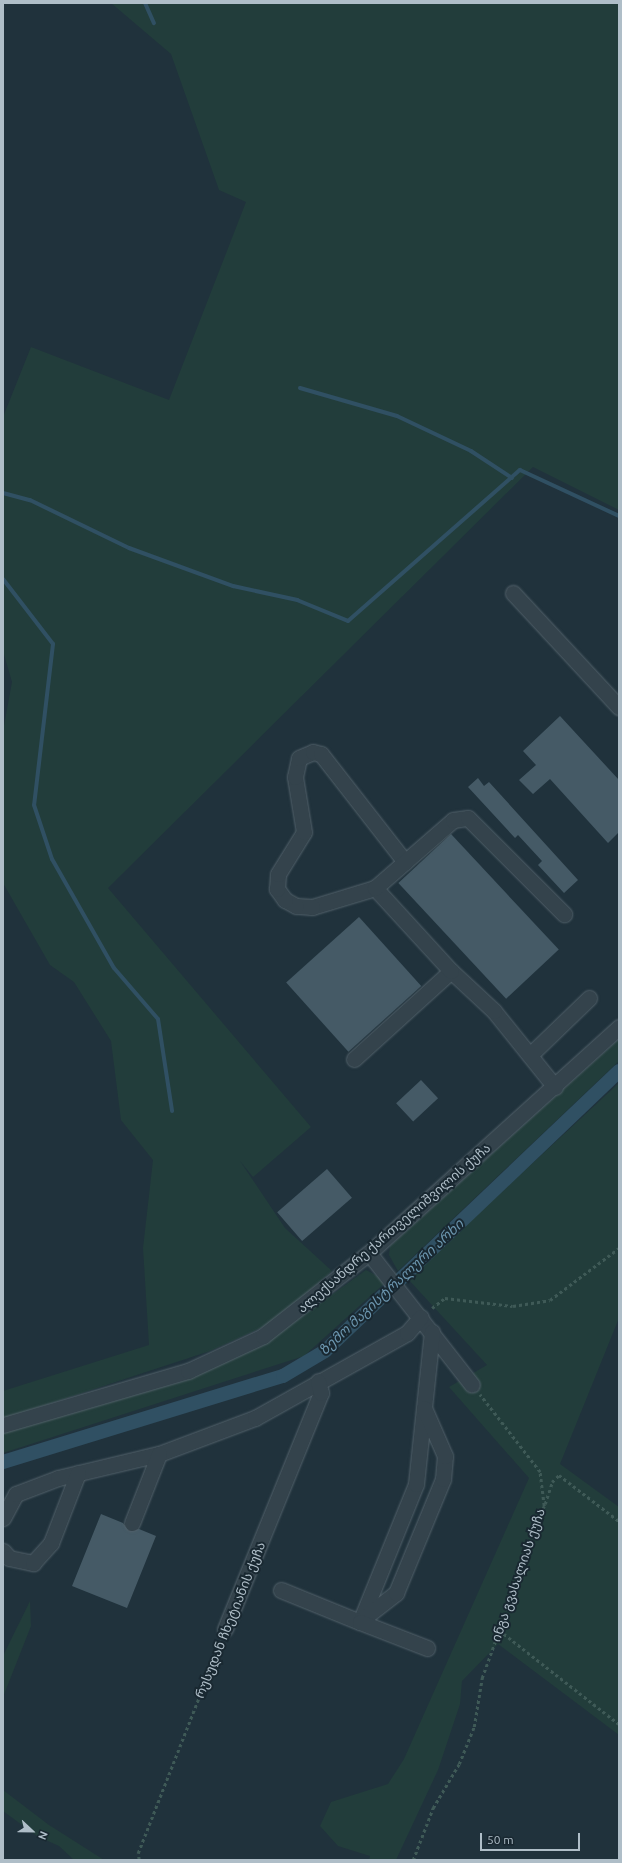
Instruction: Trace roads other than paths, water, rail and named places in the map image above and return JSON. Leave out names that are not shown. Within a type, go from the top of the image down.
[{"type":"street","points":[[513,593],[619,707]]},
{"type":"street","points":[[405,862],[321,754],[313,752],[299,758],[295,777],[304,832],[278,874],[277,889],[291,903],[312,907],[375,888],[405,862],[453,820],[468,818],[564,914]]},
{"type":"street","points":[[375,888],[450,971],[494,1011],[555,1086]]},
{"type":"street","points":[[354,1059],[450,971]]},
{"type":"street","points":[[530,1055],[588,998]]},
{"type":"street","name":"ალექსანდრე ქართველიშვილის ქუჩა","points":[[3,1425],[188,1371],[228,1354],[295,1314],[369,1253],[619,1027]]},
{"type":"street","points":[[369,1253],[405,1295],[472,1385]]},
{"type":"street","points":[[3,1518],[16,1494],[78,1473],[159,1454],[249,1421],[318,1381],[407,1333],[421,1317]]},
{"type":"street","points":[[360,1622],[416,1484],[432,1332]]},
{"type":"street","name":"რუსუდან ჩხეტიანის ქუჩა","points":[[225,1629],[321,1393],[318,1381]]},
{"type":"street","points":[[360,1622],[396,1593],[443,1479],[445,1456],[424,1407]]},
{"type":"street","points":[[132,1523],[159,1454]]},
{"type":"street","points":[[3,1551],[9,1558],[33,1563],[51,1543],[78,1473]]},
{"type":"street","points":[[281,1590],[427,1648]]},
{"type":"waterway","points":[[145,3],[154,23]]},
{"type":"waterway","points":[[300,388],[397,416],[471,451],[512,478]]},
{"type":"waterway","points":[[3,493],[30,500],[129,548],[233,586],[297,600],[348,621],[520,470],[619,516]]},
{"type":"waterway","points":[[3,579],[53,644],[34,805],[52,859],[114,968],[158,1019],[172,1111]]},
{"type":"waterway","name":"ზემო მაგისტრალური არხი","points":[[3,1462],[283,1376],[325,1351],[619,1071]]}]
